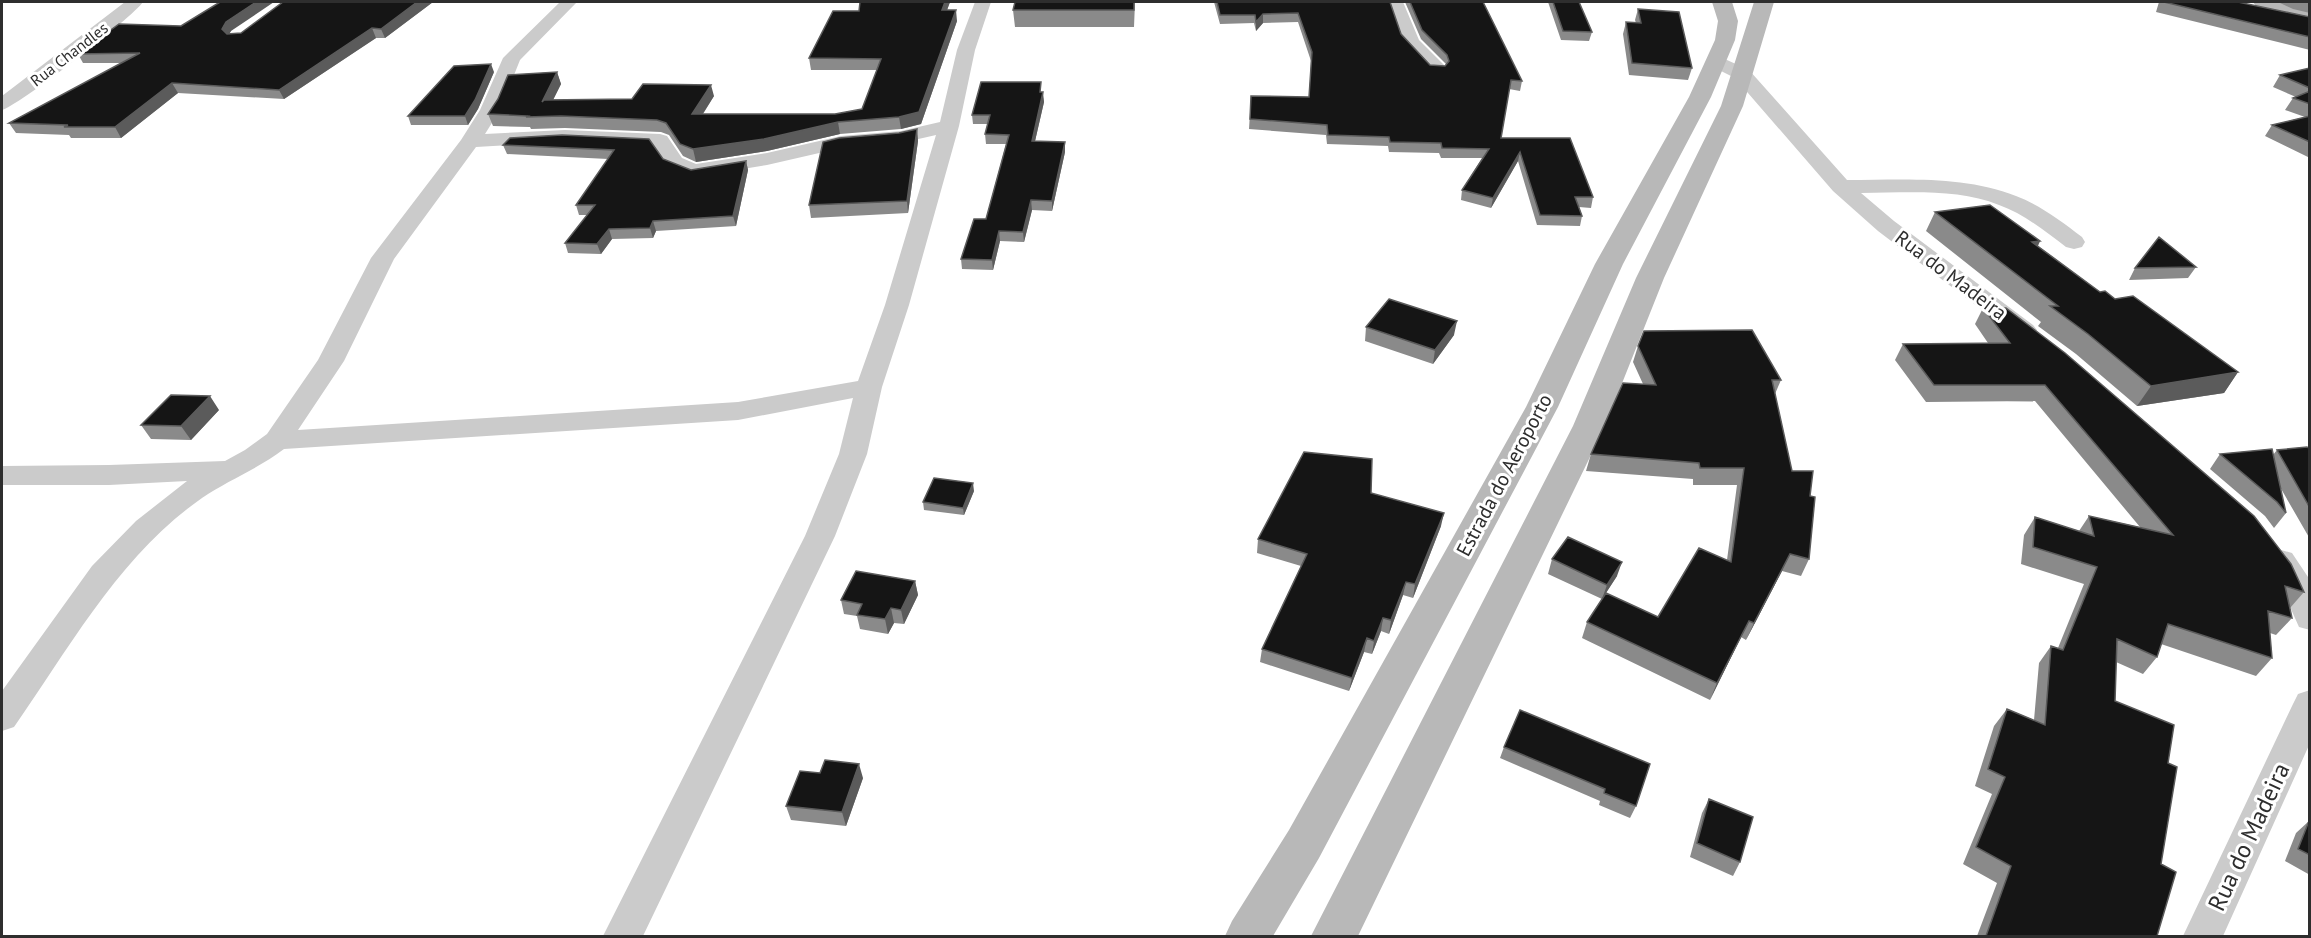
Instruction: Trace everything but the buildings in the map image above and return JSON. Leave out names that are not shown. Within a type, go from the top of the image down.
[{"type":"main road","points":[[1724,2],[1762,3]]},
{"type":"main road","name":"Estrada do Aeroporto","points":[[1334,936],[1363,883],[1589,426],[1650,278],[1732,106],[1733,55],[1724,2]]},
{"type":"main road","points":[[2263,2],[2310,12]]},
{"type":"main road","name":"Estrada do Aeroporto","points":[[1248,936],[1304,844],[1542,407],[1609,264],[1700,97],[1733,55],[1762,3]]},
{"type":"main road","points":[[2243,6],[2310,21]]},
{"type":"street","name":"Rua Chandles","points":[[2,104],[135,2]]},
{"type":"street","points":[[2,717],[103,573],[147,528],[192,491],[255,458],[277,440],[331,361],[383,258],[470,142],[490,110],[512,58],[569,2]]},
{"type":"street","points":[[623,936],[820,536],[853,454],[869,387],[897,304],[949,126],[966,50],[983,2]]},
{"type":"street","points":[[1395,2],[1411,42],[1437,69]]},
{"type":"street","name":"Rua do Madeira","points":[[1733,55],[1841,186],[1886,226],[2047,347]]},
{"type":"street","points":[[470,142],[521,136],[610,135],[660,140],[674,162],[694,171],[767,159],[841,142],[902,137],[949,126]]},
{"type":"street","points":[[1841,186],[1965,190],[1999,197],[2041,217],[2074,242]]},
{"type":"street","points":[[277,440],[738,411],[869,387]]},
{"type":"street","points":[[2,475],[109,475],[229,470]]},
{"type":"street","points":[[2266,542],[2292,576],[2310,618]]},
{"type":"street","name":"Rua do Madeira","points":[[2203,936],[2310,704]]}]
